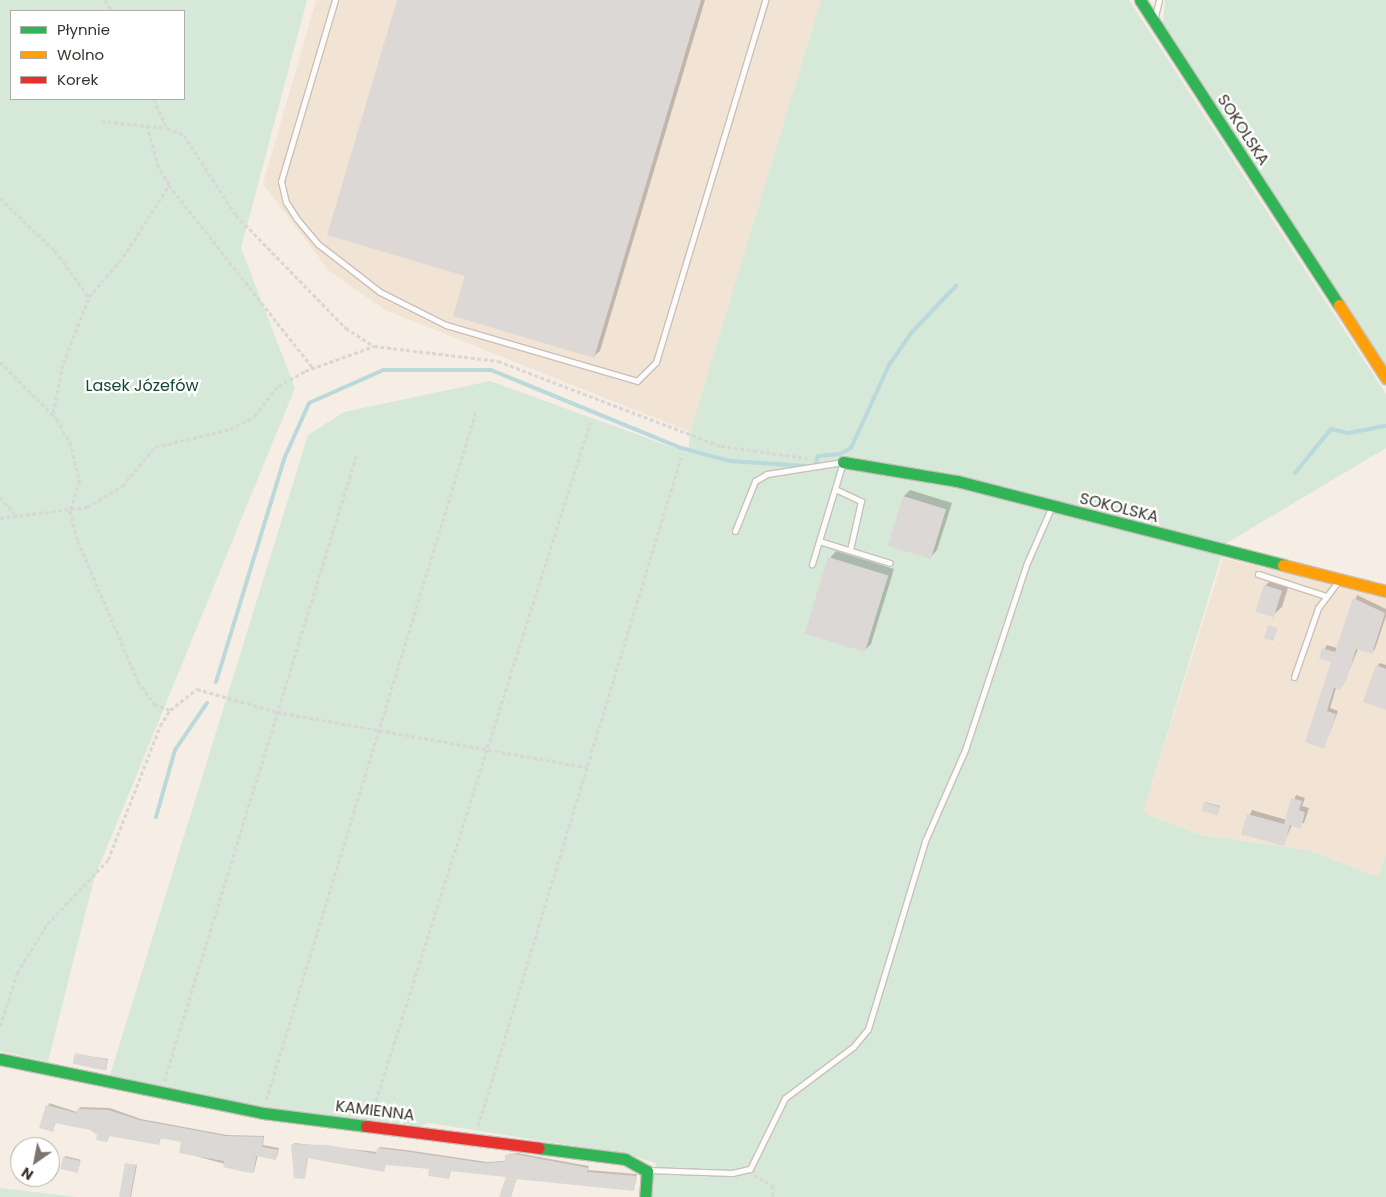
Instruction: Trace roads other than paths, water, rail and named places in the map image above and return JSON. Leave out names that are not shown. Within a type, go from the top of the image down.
[{"type":"street","name":"SOKOLSKA","points":[[1140,0],[1386,378]]},
{"type":"street","name":"SOKOLSKA","points":[[843,462],[916,472],[1051,508],[1340,578],[1386,591]]},
{"type":"street","name":"KAMIENNA","points":[[0,1059],[263,1114],[625,1159],[648,1171]]},
{"type":"street","points":[[645,1197],[648,1171]]},
{"type":"lane","points":[[335,0],[281,181],[286,202],[297,219],[318,244],[380,292],[446,324],[637,380],[656,362],[765,0]]},
{"type":"lane","points":[[1154,23],[1159,0]]},
{"type":"lane","points":[[735,531],[755,481],[779,470],[814,470],[824,464],[843,462],[812,564]]},
{"type":"lane","points":[[835,489],[861,501],[850,550]]},
{"type":"lane","points":[[648,1171],[732,1173],[750,1169],[785,1098],[853,1047],[874,1017],[925,841],[964,750],[1029,556],[1051,508]]},
{"type":"lane","points":[[819,541],[890,563]]},
{"type":"lane","points":[[1258,574],[1326,596]]},
{"type":"lane","points":[[1294,677],[1326,596],[1340,578]]},
{"type":"waterway","points":[[815,466],[818,456],[840,454],[851,448],[889,365],[912,332],[956,286]]},
{"type":"waterway","points":[[216,682],[284,459],[309,403],[383,370],[491,370],[681,448],[730,461],[805,466]]},
{"type":"waterway","points":[[1295,473],[1331,429],[1349,433],[1386,426]]},
{"type":"waterway","points":[[156,817],[175,750],[207,703]]},
{"type":"park label","name":"Lasek Józefów","points":[[142,386]]}]
